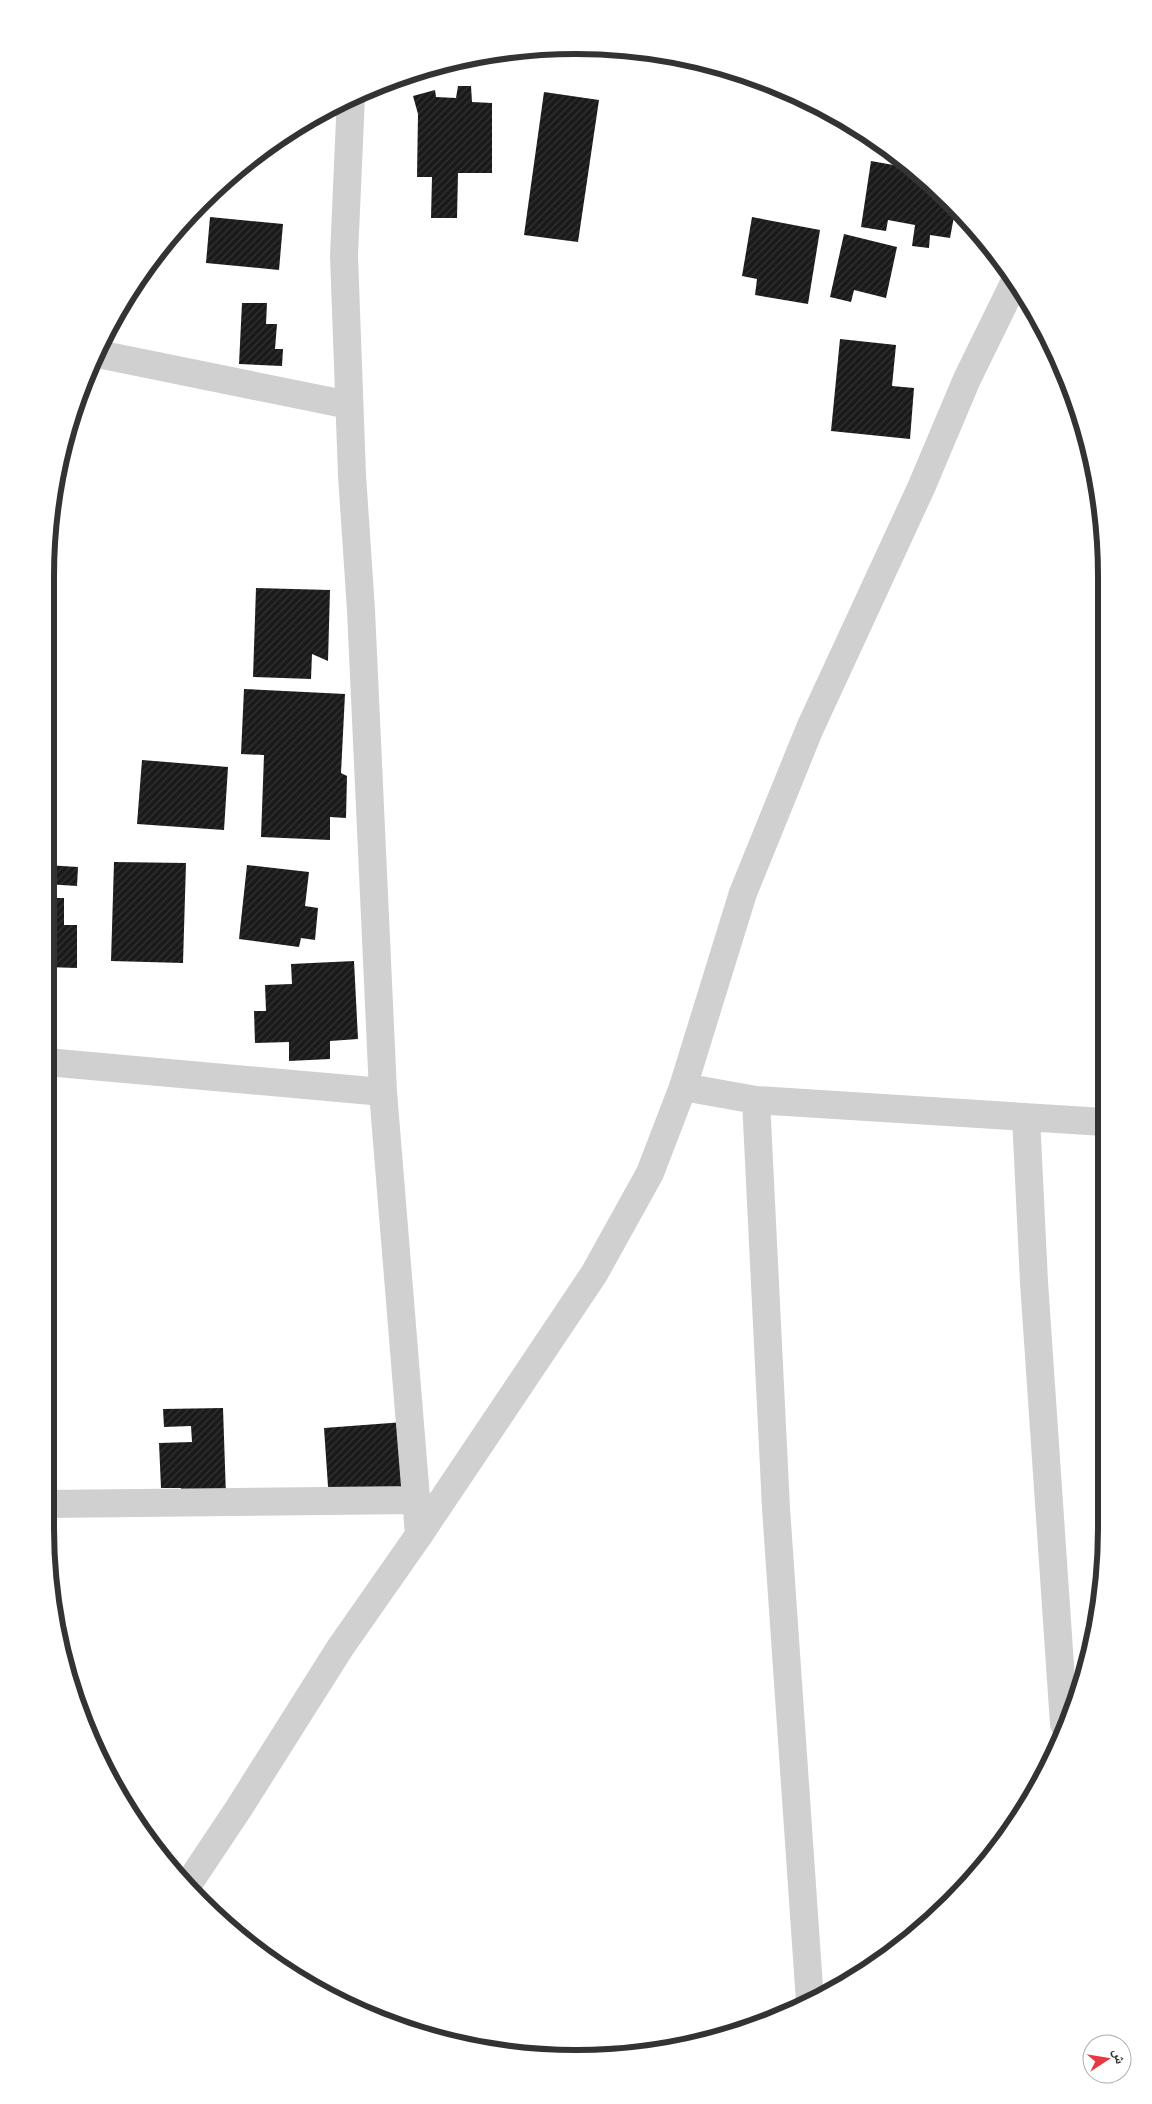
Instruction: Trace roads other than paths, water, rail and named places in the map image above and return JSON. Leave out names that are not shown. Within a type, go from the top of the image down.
[{"type":"street","points":[[351,105],[344,256],[349,405],[363,649],[383,1092],[419,1535]]},
{"type":"street","points":[[191,1881],[340,1648],[419,1535],[594,1274],[650,1173],[683,1087],[743,893],[810,728],[921,488],[967,379],[1011,288]]},
{"type":"street","points":[[103,355],[349,405]]},
{"type":"street","points":[[54,1063],[383,1092]]},
{"type":"street","points":[[683,1087],[756,1100],[1098,1122]]},
{"type":"street","points":[[756,1100],[776,1508],[809,1995]]},
{"type":"street","points":[[1026,1117],[1034,1282],[1063,1715]]},
{"type":"street","points":[[54,1504],[416,1500]]}]
